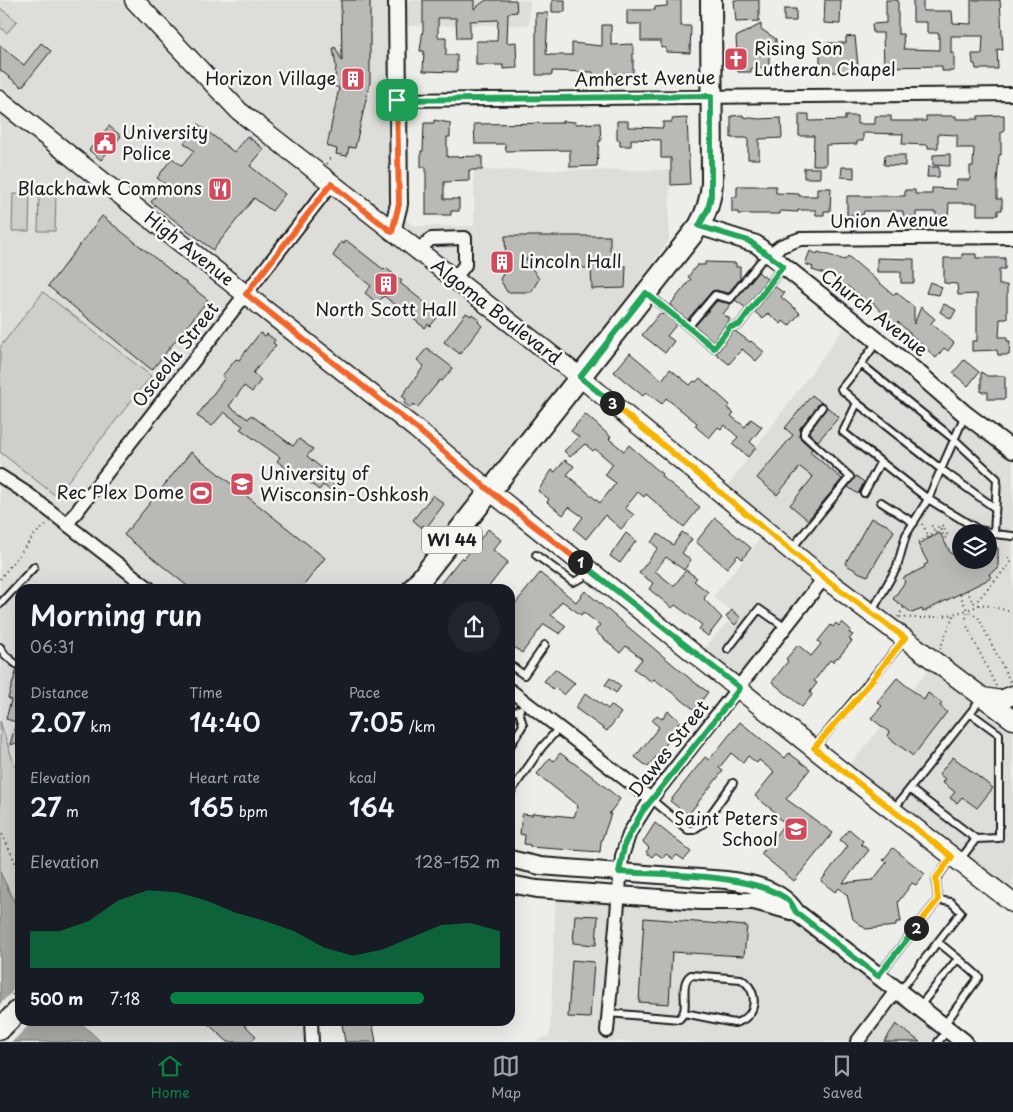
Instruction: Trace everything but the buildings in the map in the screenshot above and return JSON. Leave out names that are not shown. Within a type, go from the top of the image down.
[{"type":"main road","name":"Algoma Boulevard","points":[[134,0],[239,111],[580,377],[824,578],[933,659],[998,695],[1013,720]]},
{"type":"main road","name":"WI 44","points":[[417,584],[699,226],[708,209],[711,196],[711,0]]},
{"type":"main road","name":"High Avenue","points":[[0,100],[416,428],[490,491],[893,811],[1013,903]]},
{"type":"main road","points":[[0,1029],[15,1014]]},
{"type":"street","points":[[392,232],[399,204],[397,0]]},
{"type":"street","name":"Amherst Avenue","points":[[397,100],[1013,94]]},
{"type":"street","name":"Osceola Street","points":[[67,524],[331,184]]},
{"type":"street","name":"Church Avenue","points":[[699,226],[749,241],[769,255],[878,341],[965,414],[1013,450]]},
{"type":"street","name":"Union Avenue","points":[[769,255],[781,246],[800,240],[1013,237]]},
{"type":"street","points":[[417,251],[431,239],[465,238],[465,265],[454,280]]},
{"type":"street","points":[[0,476],[28,494],[143,584]]},
{"type":"street","points":[[134,578],[138,584]]},
{"type":"street","name":"Dawes Street","points":[[607,1031],[619,872],[630,832],[652,799],[787,629],[824,578]]},
{"type":"street","points":[[515,697],[522,706],[560,728],[652,799]]},
{"type":"street","points":[[515,860],[540,866],[726,880],[752,884],[772,892],[790,902],[796,912],[918,1008],[943,1033],[964,1042]]},
{"type":"street","points":[[515,885],[537,889],[700,901],[754,901],[796,912]]},
{"type":"street","points":[[857,1042],[897,992]]},
{"type":"street","points":[[311,1026],[312,1042]]},
{"type":"lane","points":[[688,327],[715,295],[730,299],[760,262],[769,255]]},
{"type":"lane","points":[[646,293],[714,348],[730,327],[739,325],[783,266]]},
{"type":"lane","points":[[878,341],[841,388],[857,403],[942,470],[995,508]]},
{"type":"lane","points":[[861,364],[955,440],[997,479],[992,524]]},
{"type":"lane","points":[[857,403],[843,432],[928,499],[969,524]]},
{"type":"lane","points":[[791,549],[850,477],[804,436],[804,431],[822,407]]},
{"type":"lane","points":[[871,613],[897,567],[906,535],[928,499],[965,414]]},
{"type":"lane","points":[[864,493],[880,463]]},
{"type":"lane","points":[[881,502],[914,523]]},
{"type":"lane","points":[[997,534],[1013,536]]},
{"type":"lane","points":[[536,555],[573,582],[582,578],[589,569]]},
{"type":"lane","points":[[17,584],[34,566]]},
{"type":"lane","points":[[0,602],[15,586]]},
{"type":"lane","points":[[728,649],[759,609],[787,629]]},
{"type":"lane","points":[[814,748],[857,699],[905,638]]},
{"type":"lane","points":[[515,669],[524,675],[545,645]]},
{"type":"lane","points":[[0,647],[5,655],[15,663]]},
{"type":"lane","points":[[893,811],[970,713],[998,695]]},
{"type":"lane","points":[[515,710],[522,706]]},
{"type":"lane","points":[[515,737],[522,725],[522,706]]},
{"type":"lane","points":[[910,789],[976,839],[999,838],[999,734],[970,713]]},
{"type":"lane","points":[[515,786],[542,748],[560,728]]},
{"type":"lane","points":[[652,799],[688,830],[693,830],[704,822],[733,783]]},
{"type":"lane","points":[[878,976],[938,900],[936,878],[976,839]]},
{"type":"lane","points":[[897,992],[961,912],[951,902],[938,900]]},
{"type":"lane","points":[[938,942],[978,977],[943,1033]]},
{"type":"lane","points":[[918,1008],[955,962],[960,960]]},
{"type":"lane","points":[[608,1013],[679,1019],[684,1013],[686,982],[691,975],[741,979],[752,990],[753,1010],[749,1017],[742,1021],[734,1023],[684,1013]]},
{"type":"path","points":[[0,579],[36,533],[50,523]]},
{"type":"path","points":[[918,542],[941,530],[945,538],[948,536],[942,525],[934,530],[931,524]]},
{"type":"path","points":[[926,531],[929,537]]},
{"type":"path","points":[[998,558],[1013,559]]},
{"type":"path","points":[[966,590],[973,603],[997,579],[1013,559]]},
{"type":"path","points":[[960,594],[968,611],[978,617],[1012,685]]},
{"type":"path","points":[[898,617],[954,614],[968,611],[980,604],[1013,612]]},
{"type":"path","points":[[900,613],[904,607]]},
{"type":"path","points":[[968,611],[965,622],[998,695]]},
{"type":"path","points":[[933,659],[940,650],[954,614]]},
{"type":"path","points":[[0,830],[15,862]]},
{"type":"shaded area","name":"University of Wisconsin-Oshkosh","points":[[0,0],[530,0],[529,25],[388,26],[388,205],[414,226],[474,226],[474,170],[670,170],[669,240],[567,380],[403,584],[15,584],[15,858],[0,832]]},
{"type":"shaded area","points":[[0,8],[17,21],[7,33],[0,27]]},
{"type":"shaded area","points":[[13,194],[30,194],[29,231],[12,231]]},
{"type":"shaded area","points":[[39,194],[56,194],[55,231],[38,231]]},
{"type":"shaded area","points":[[43,292],[151,376],[56,496],[0,452],[0,347]]},
{"type":"shaded area","points":[[850,320],[1013,450],[1013,903],[844,772],[931,667],[824,579],[740,688],[698,656],[727,622],[735,627],[741,618],[713,597],[767,530],[722,493]]},
{"type":"shaded area","points":[[0,721],[15,767],[15,901],[0,873]]},
{"type":"shaded area","points":[[0,872],[15,904],[15,1026],[84,1026],[101,1042],[0,1042]]},
{"type":"shaded area","points":[[556,890],[773,905],[964,1042],[535,1042],[550,1035]]},
{"type":"shaded area","points":[[84,1026],[311,1026],[312,1042],[101,1042]]},
{"type":"pier","points":[[15,989],[15,1026],[28,1026],[12,1042],[0,1042],[0,1004]]},
{"type":"place","name":"Rising Son Lutheran Chapel","points":[[736,59]]},
{"type":"place","name":"Horizon Village","points":[[353,79]]},
{"type":"place","name":"University Police","points":[[105,143]]},
{"type":"place","name":"Blackhawk Commons","points":[[220,189]]},
{"type":"place","name":"Lincoln Hall","points":[[502,262]]},
{"type":"place","name":"North Scott Hall","points":[[386,284]]},
{"type":"place","name":"University of Wisconsin-Oshkosh","points":[[242,484]]},
{"type":"place","name":"Rec Plex Dome","points":[[201,493]]},
{"type":"place","name":"Saint Peters School","points":[[796,829]]},
{"type":"route","points":[[711,96],[711,196],[708,209],[699,226],[756,244],[783,266],[739,325],[730,327],[714,348],[646,293],[580,377],[824,578],[905,638],[857,699],[814,748],[952,857],[936,878],[938,900],[878,976],[796,912],[790,902],[772,892],[752,884],[726,880],[619,872],[625,843],[642,812],[740,688],[490,491],[416,428],[246,294],[331,184],[392,232],[399,204],[397,100],[711,96]]}]
